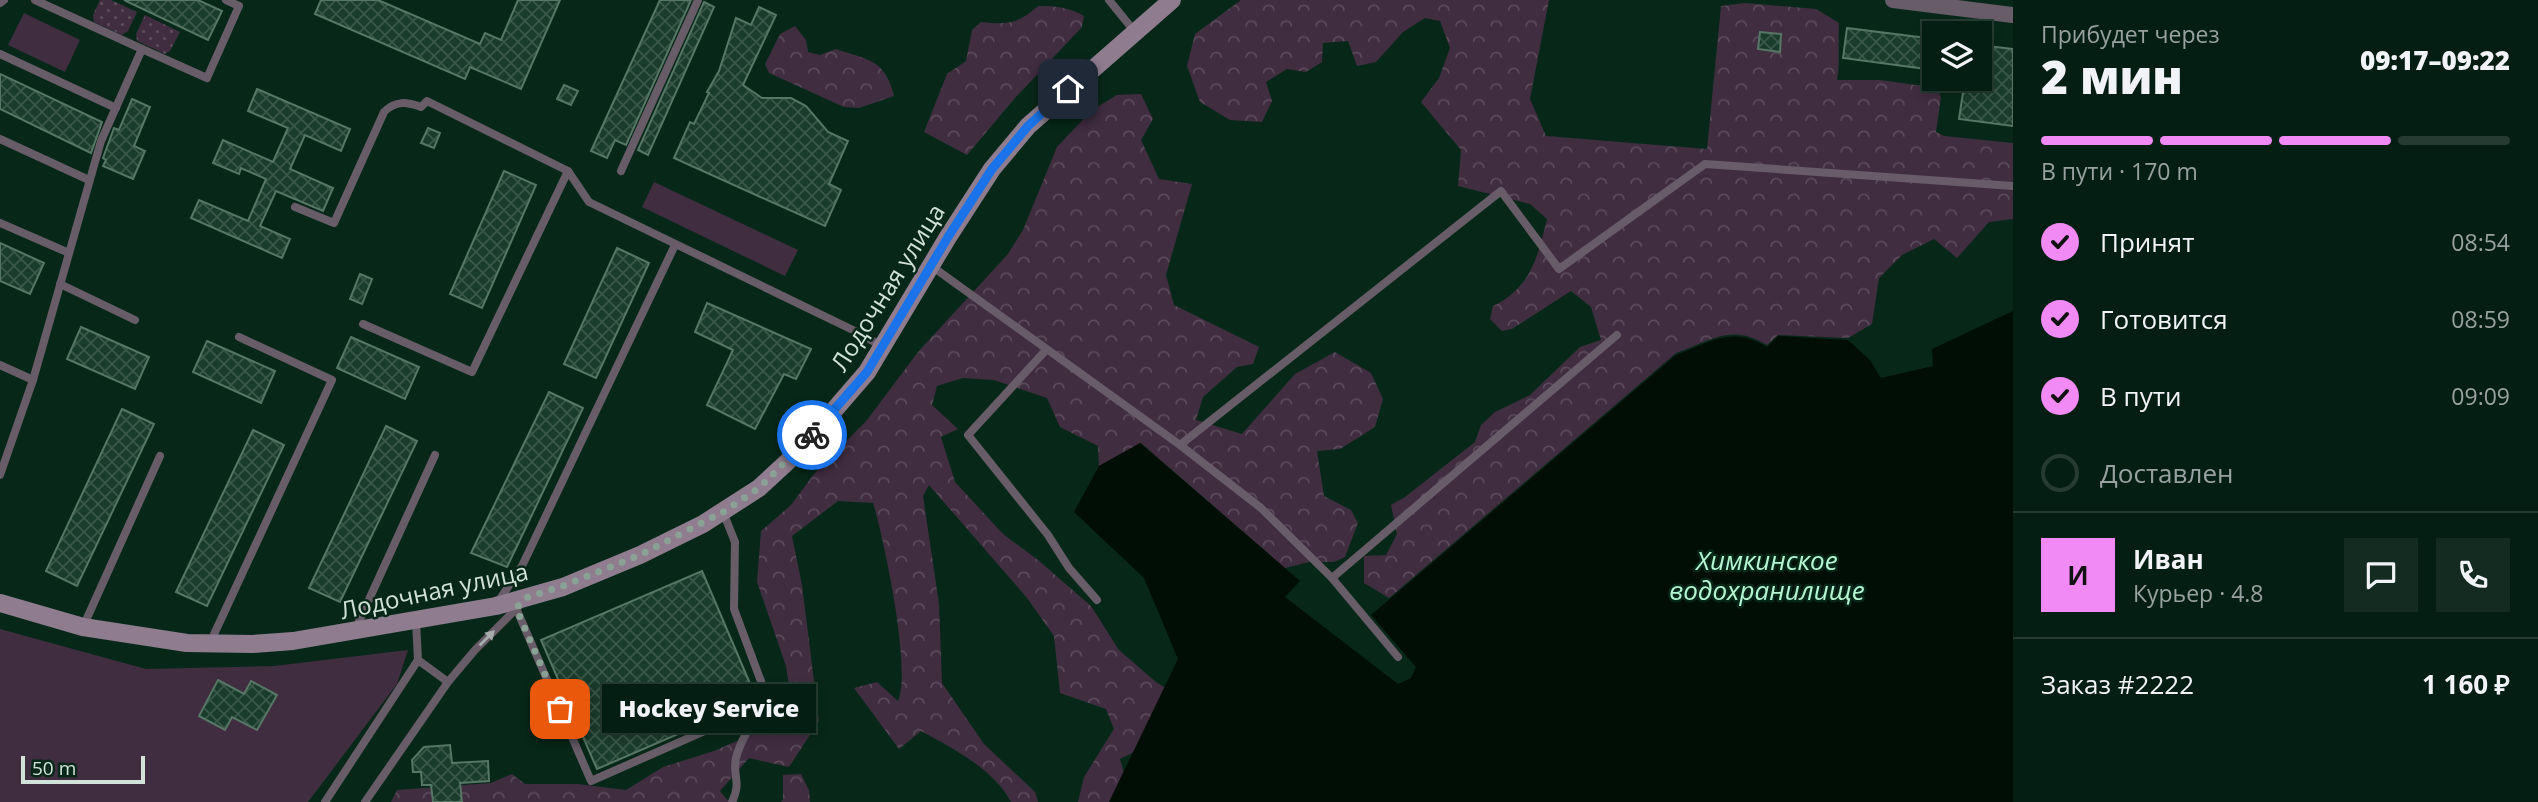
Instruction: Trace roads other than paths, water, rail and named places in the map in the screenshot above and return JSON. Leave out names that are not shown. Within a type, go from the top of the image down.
[{"type":"street","name":"Лодочная улица","points":[[0,603],[83,627],[187,643],[251,644],[293,641],[522,603],[640,555],[723,512],[759,488],[798,452],[867,372],[930,265],[992,169],[1028,126],[1172,0]]},
{"type":"street","points":[[1893,0],[1974,5],[2013,15]]},
{"type":"lane","points":[[0,4],[4,0]]},
{"type":"lane","points":[[36,0],[208,78],[239,5],[226,0]]},
{"type":"lane","points":[[621,171],[698,0]]},
{"type":"lane","points":[[1109,0],[1135,32]]},
{"type":"lane","points":[[0,475],[33,380],[101,141],[142,49]]},
{"type":"lane","points":[[0,54],[116,108]]},
{"type":"lane","points":[[295,207],[334,223],[380,119],[388,108],[396,103],[407,102],[421,107],[428,101],[568,172],[589,202],[883,347]]},
{"type":"lane","points":[[0,139],[89,180]]},
{"type":"lane","points":[[1180,445],[1501,191],[1559,268],[1705,164],[2013,186]]},
{"type":"lane","points":[[363,324],[472,372],[568,172]]},
{"type":"lane","points":[[0,223],[69,253]]},
{"type":"lane","points":[[496,606],[522,566],[675,244]]},
{"type":"lane","points":[[930,265],[1180,445],[1261,508],[1332,578],[1398,657]]},
{"type":"lane","points":[[61,284],[135,320]]},
{"type":"lane","points":[[1332,578],[1617,335]]},
{"type":"lane","points":[[210,643],[332,380],[239,337]]},
{"type":"lane","points":[[1046,350],[968,435],[1048,534],[1069,568],[1097,600]]},
{"type":"lane","points":[[0,365],[33,380]]},
{"type":"lane","points":[[355,631],[435,455]]},
{"type":"lane","points":[[83,627],[160,456]]},
{"type":"lane","points":[[723,512],[736,542],[734,609],[765,692],[764,705],[754,718],[735,759],[738,790],[732,802]]},
{"type":"lane","points":[[365,802],[448,682],[475,650],[522,603],[591,781],[764,705]]},
{"type":"lane","points":[[325,802],[418,660],[416,621]]},
{"type":"lane","points":[[418,660],[448,682]]},
{"type":"water","name":"Химкинское водохранилище","points":[[2013,311],[2013,802],[1109,802],[1178,659],[1144,578],[1074,512],[1099,466],[1140,443],[1300,581],[1285,597],[1398,684],[1411,678],[1416,667],[1371,615],[1676,355],[1732,336],[1754,340],[1767,347],[1778,336],[1848,340],[1870,360],[1881,378],[1933,366],[1932,349]]},
{"type":"place","name":"Hockey Service","points":[[560,709]]}]
